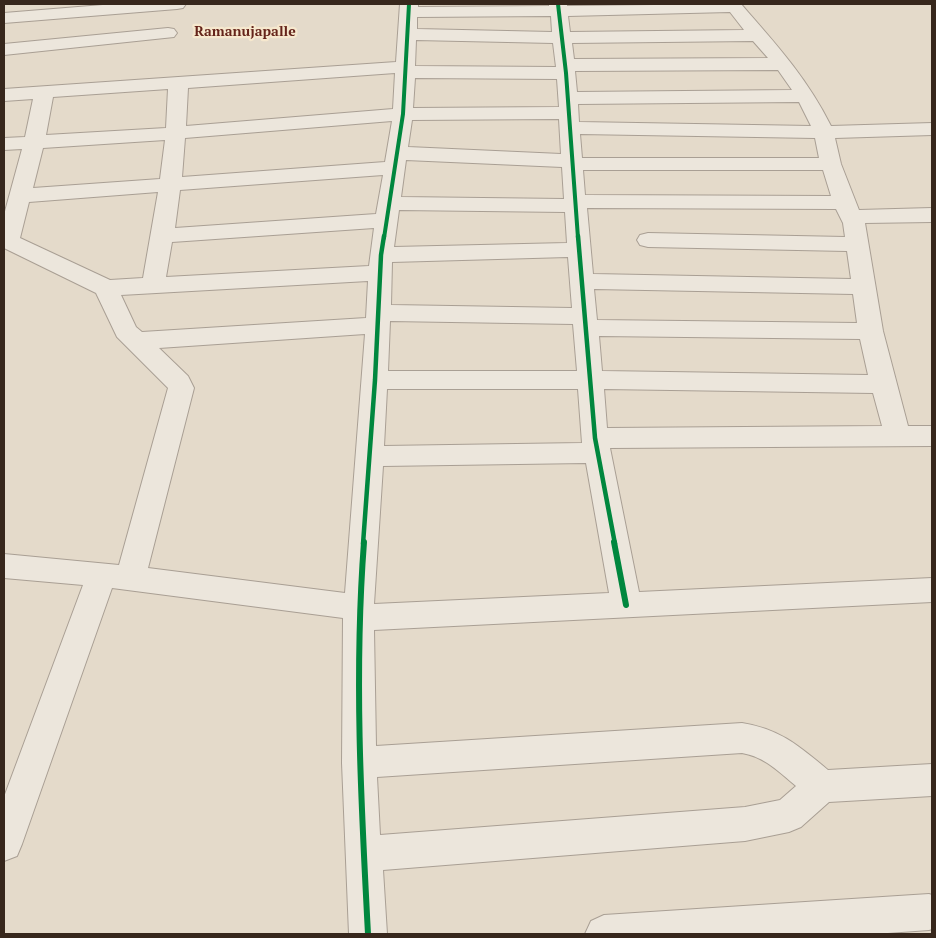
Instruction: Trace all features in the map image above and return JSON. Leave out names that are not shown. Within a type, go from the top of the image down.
[{"type":"street","points":[[4,18],[46,9],[177,4]]},
{"type":"street","points":[[408,17],[559,8],[733,5],[783,64],[806,96],[824,132],[830,164],[848,210],[858,244],[864,287],[883,384],[898,436]]},
{"type":"street","points":[[559,8],[566,69],[595,445],[626,605]]},
{"type":"street","points":[[408,17],[562,38],[758,36]]},
{"type":"street","points":[[368,934],[359,763],[358,612],[370,456],[381,264],[403,114],[408,17]]},
{"type":"street","points":[[4,50],[168,33]]},
{"type":"street","points":[[4,95],[404,69],[566,69],[783,64]]},
{"type":"street","points":[[153,285],[163,236],[177,133],[178,84]]},
{"type":"street","points":[[4,844],[116,577],[181,388],[179,382],[123,326],[106,288],[98,282],[6,240],[34,142],[44,92]]},
{"type":"street","points":[[4,144],[177,133],[403,114],[569,113],[806,96]]},
{"type":"street","points":[[569,113],[824,132],[932,129]]},
{"type":"street","points":[[19,196],[170,184],[395,160],[830,164]]},
{"type":"street","points":[[163,236],[388,212],[575,204],[848,210],[932,215]]},
{"type":"street","points":[[648,240],[858,244]]},
{"type":"street","points":[[106,288],[381,264],[580,250]]},
{"type":"street","points":[[583,281],[864,287]]},
{"type":"street","points":[[138,341],[379,319],[586,322],[872,331]]},
{"type":"street","points":[[375,380],[589,380],[883,384]]},
{"type":"street","points":[[370,456],[595,445],[932,436]]},
{"type":"street","points":[[4,566],[116,577],[358,612],[626,605],[932,590]]},
{"type":"street","points":[[359,763],[742,738],[761,741],[778,750],[822,786]]},
{"type":"street","points":[[364,854],[745,824],[789,815],[822,786],[932,780]]},
{"type":"street","points":[[604,934],[929,912]]},
{"type":"cycle path","points":[[368,934],[359,763],[359,607],[375,380],[381,255],[403,114],[409,4]]},
{"type":"cycle path","points":[[558,4],[566,73],[595,438],[626,605]]},
{"type":"district","name":"Ramanujapalle","points":[[245,32]]}]
